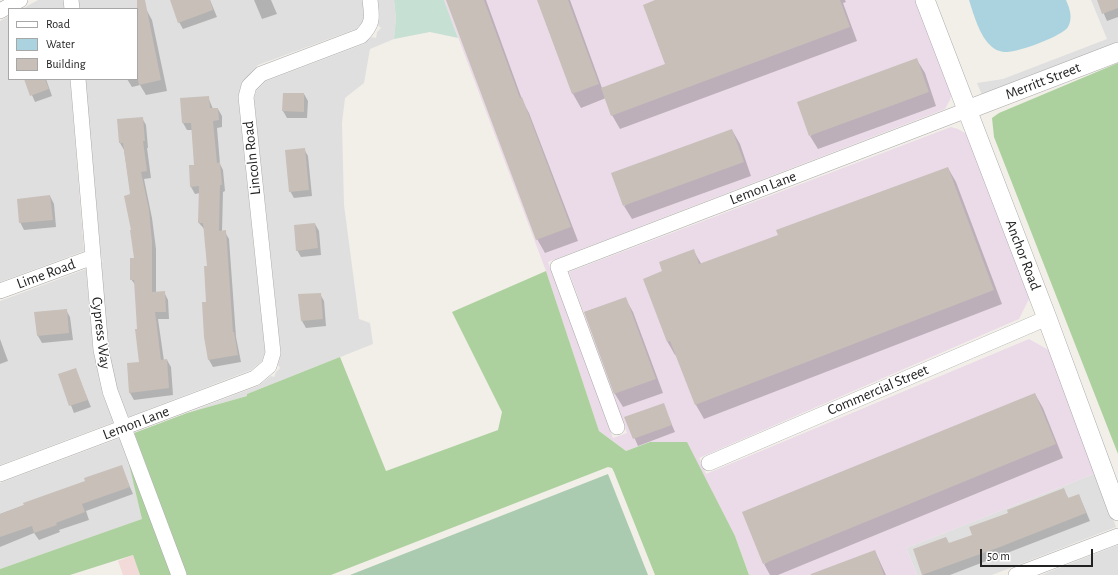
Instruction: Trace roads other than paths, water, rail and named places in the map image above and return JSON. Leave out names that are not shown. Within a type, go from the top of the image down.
[{"type":"street","points":[[0,11],[20,0]]},
{"type":"street","name":"Lincoln Road","points":[[269,366],[273,353],[246,97],[249,86],[261,74],[361,36],[370,27],[372,17],[370,0]]},
{"type":"street","name":"Anchor Road","points":[[925,0],[1047,318],[1118,510]]},
{"type":"street","name":"Merritt Street","points":[[967,110],[1118,52]]},
{"type":"street","name":"Cypress Way","points":[[78,80],[101,350],[110,391],[179,575]]},
{"type":"street","name":"Lemon Lane","points":[[617,427],[558,267],[967,110]]},
{"type":"street","name":"Lime Road","points":[[0,292],[93,257]]},
{"type":"street","name":"Commercial Street","points":[[710,463],[1047,318]]},
{"type":"street","name":"Lemon Lane","points":[[0,474],[255,378],[269,366]]},
{"type":"street","points":[[1016,575],[1118,536]]},
{"type":"water","points":[[969,0],[1066,0],[1070,10],[1070,24],[1064,31],[1049,39],[1019,50],[1003,52],[993,48],[987,42],[978,25]]}]
